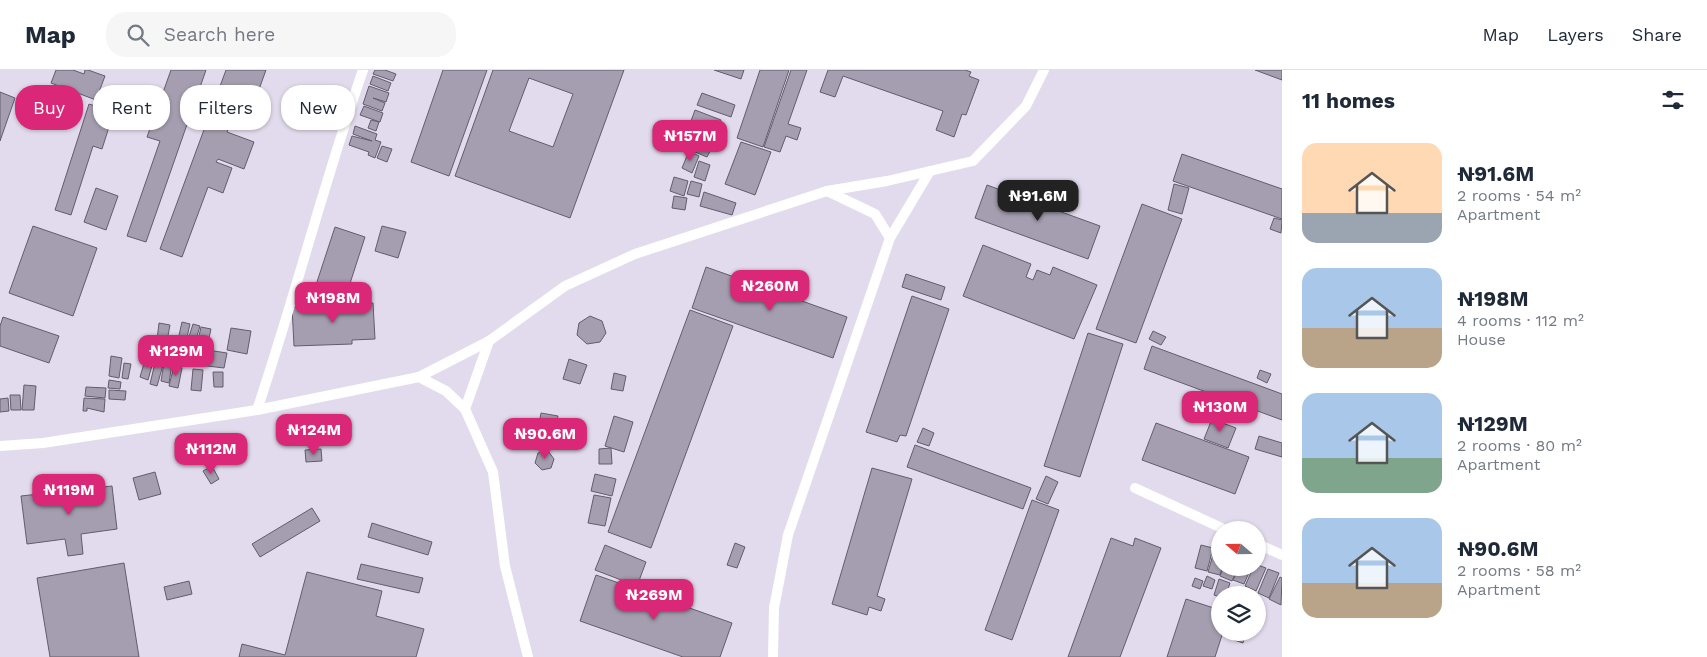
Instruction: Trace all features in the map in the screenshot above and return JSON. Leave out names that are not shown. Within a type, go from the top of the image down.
[{"type":"lane","points":[[257,410],[279,344],[333,156],[363,70]]},
{"type":"lane","points":[[0,446],[44,443],[257,410],[419,376],[489,341],[565,286],[635,254],[827,191],[887,182],[973,161],[1026,106],[1044,70]]},
{"type":"lane","points":[[773,657],[774,608],[788,535],[890,238],[930,171]]},
{"type":"lane","points":[[827,191],[875,214],[890,238]]},
{"type":"lane","points":[[465,409],[489,341]]},
{"type":"lane","points":[[419,376],[446,391],[465,409],[493,472],[505,566],[528,657]]},
{"type":"lane","points":[[1135,488],[1211,523]]},
{"type":"lane","points":[[1266,548],[1282,555]]},
{"type":"building","points":[[56,70],[73,70],[84,74],[85,70],[88,70],[105,76],[102,85],[93,85],[93,99],[83,95],[83,85],[56,85],[51,83]]},
{"type":"building","points":[[171,70],[206,70],[201,85],[180,85],[180,130],[185,130],[146,242],[127,236],[160,141],[147,137],[150,130],[170,130],[170,85],[166,85]]},
{"type":"building","points":[[226,70],[266,70],[261,85],[220,85]]},
{"type":"building","points":[[375,70],[385,70],[396,74],[393,81],[373,74]]},
{"type":"building","points":[[443,70],[487,70],[449,176],[411,162]]},
{"type":"building","points":[[493,70],[624,70],[570,218],[455,176]],"holes":[[[529,78],[573,94],[553,147],[509,131]]]},
{"type":"building","points":[[714,70],[744,70],[741,79]]},
{"type":"building","points":[[760,70],[789,70],[763,147],[737,138]]},
{"type":"building","points":[[791,70],[807,70],[788,124],[801,128],[797,140],[786,136],[780,152],[764,147]]},
{"type":"building","points":[[828,70],[965,70],[971,72],[969,76],[979,80],[966,115],[962,114],[954,137],[936,130],[943,111],[843,76],[835,97],[820,92]]},
{"type":"building","points":[[1255,70],[1282,70],[1282,80]]},
{"type":"building","points":[[373,76],[391,83],[388,91],[370,84]]},
{"type":"building","points":[[369,86],[389,93],[386,102],[373,98],[385,103],[382,111],[363,104]]},
{"type":"building","points":[[0,92],[15,98],[0,141]]},
{"type":"building","points":[[702,93],[735,105],[731,117],[697,105]]},
{"type":"building","points":[[89,104],[93,105],[93,130],[108,130],[102,149],[93,146],[71,215],[55,210],[81,130],[83,130],[83,123]]},
{"type":"building","points":[[364,106],[383,113],[380,122],[360,115]]},
{"type":"building","points":[[695,110],[721,120],[711,145],[686,135]]},
{"type":"building","points":[[371,120],[379,122],[376,131],[368,128]]},
{"type":"building","points":[[355,126],[377,134],[375,140],[381,142],[375,158],[368,155],[369,152],[349,145],[352,136],[372,141],[353,134]]},
{"type":"building","points":[[204,130],[228,130],[227,132],[254,142],[244,169],[218,159],[216,162],[232,168],[223,193],[208,187],[182,257],[160,249]]},
{"type":"building","points":[[686,136],[712,147],[707,157],[681,146]]},
{"type":"building","points":[[741,142],[771,152],[755,195],[725,184]]},
{"type":"building","points":[[382,146],[392,149],[387,162],[377,158]]},
{"type":"building","points":[[689,151],[699,156],[692,173],[682,168]]},
{"type":"building","points":[[1182,154],[1282,189],[1282,219],[1173,181]]},
{"type":"building","points":[[699,161],[710,165],[705,181],[694,177]]},
{"type":"building","points":[[674,177],[688,181],[684,196],[670,191]]},
{"type":"building","points":[[691,181],[702,184],[699,197],[687,194]]},
{"type":"building","points":[[1174,184],[1189,188],[1182,214],[1168,210]]},
{"type":"building","points":[[987,185],[1100,226],[1088,259],[975,218]]},
{"type":"building","points":[[96,188],[118,196],[106,230],[84,222]]},
{"type":"building","points":[[704,192],[736,203],[732,215],[700,206]]},
{"type":"building","points":[[674,196],[687,198],[685,210],[672,208]]},
{"type":"building","points":[[1142,204],[1182,219],[1136,343],[1096,329]]},
{"type":"building","points":[[1274,218],[1282,220],[1281,233],[1270,229]]},
{"type":"building","points":[[33,226],[97,248],[73,316],[9,293]]},
{"type":"building","points":[[382,226],[406,232],[398,258],[375,251]]},
{"type":"building","points":[[335,227],[365,237],[344,302],[314,291]]},
{"type":"building","points":[[983,245],[1031,264],[1026,277],[1033,280],[1037,270],[1050,275],[1053,267],[1097,285],[1074,339],[963,296]]},
{"type":"building","points":[[706,267],[847,317],[833,358],[692,308]]},
{"type":"building","points":[[906,274],[945,287],[941,300],[902,287]]},
{"type":"building","points":[[912,296],[949,309],[906,436],[900,435],[897,442],[866,432]]},
{"type":"building","points":[[373,303],[375,339],[352,340],[352,344],[294,346],[292,307]]},
{"type":"building","points":[[690,310],[733,326],[651,548],[608,532]]},
{"type":"building","points":[[590,316],[602,321],[606,333],[600,342],[587,344],[577,335],[579,323]]},
{"type":"building","points":[[3,317],[59,336],[49,363],[0,346],[0,326]]},
{"type":"building","points":[[182,322],[190,324],[185,346],[177,344]]},
{"type":"building","points":[[159,323],[170,325],[167,341],[157,340]]},
{"type":"building","points":[[193,324],[200,326],[194,346],[187,343]]},
{"type":"building","points":[[201,327],[211,329],[207,347],[197,345]]},
{"type":"building","points":[[231,328],[251,331],[247,354],[227,350]]},
{"type":"building","points":[[1153,331],[1166,337],[1161,345],[1149,339]]},
{"type":"building","points":[[1088,333],[1123,344],[1080,477],[1044,466]]},
{"type":"building","points":[[148,341],[155,344],[151,359],[143,357]]},
{"type":"building","points":[[156,345],[174,346],[172,362],[155,361]]},
{"type":"building","points":[[1152,346],[1282,394],[1282,420],[1144,369]]},
{"type":"building","points":[[201,349],[227,353],[224,368],[199,365]]},
{"type":"building","points":[[111,356],[122,358],[119,378],[109,376]]},
{"type":"building","points":[[569,359],[587,365],[580,384],[563,379]]},
{"type":"building","points":[[145,360],[153,362],[148,380],[140,377]]},
{"type":"building","points":[[124,363],[131,364],[128,379],[122,378]]},
{"type":"building","points":[[155,363],[163,365],[157,386],[150,384]]},
{"type":"building","points":[[164,363],[172,364],[169,383],[161,381]]},
{"type":"building","points":[[174,366],[182,368],[178,388],[169,386]]},
{"type":"building","points":[[193,369],[203,370],[201,391],[191,390]]},
{"type":"building","points":[[1260,370],[1271,374],[1267,383],[1257,378]]},
{"type":"building","points":[[213,372],[223,372],[223,387],[214,387]]},
{"type":"building","points":[[614,373],[626,376],[623,391],[611,389]]},
{"type":"building","points":[[109,380],[121,382],[120,389],[108,388]]},
{"type":"building","points":[[24,385],[36,386],[34,410],[22,410]]},
{"type":"building","points":[[86,387],[106,388],[105,398],[85,396]]},
{"type":"building","points":[[109,390],[126,391],[125,400],[109,399]]},
{"type":"building","points":[[10,395],[20,395],[21,410],[11,410]]},
{"type":"building","points":[[8,398],[9,411],[0,412],[0,399]]},
{"type":"building","points":[[84,398],[105,399],[104,412],[87,408],[87,411],[83,411]]},
{"type":"building","points":[[541,413],[558,416],[556,427],[539,424]]},
{"type":"building","points":[[614,416],[633,422],[624,452],[605,446]]},
{"type":"building","points":[[1212,419],[1236,428],[1228,448],[1204,439]]},
{"type":"building","points":[[1156,423],[1249,457],[1235,494],[1142,460]]},
{"type":"building","points":[[923,428],[934,433],[929,446],[917,442]]},
{"type":"building","points":[[1259,436],[1282,443],[1282,457],[1255,449]]},
{"type":"building","points":[[915,445],[1031,488],[1023,509],[907,467]]},
{"type":"building","points":[[611,448],[612,464],[599,464],[599,449]]},
{"type":"building","points":[[321,449],[322,461],[306,462],[305,450]]},
{"type":"building","points":[[548,451],[554,459],[551,468],[542,470],[535,463],[538,453]]},
{"type":"building","points":[[212,466],[219,479],[211,484],[203,471]]},
{"type":"building","points":[[872,468],[912,479],[877,596],[885,599],[881,611],[869,607],[867,615],[832,604]]},
{"type":"building","points":[[155,472],[161,494],[139,500],[133,478]]},
{"type":"building","points":[[595,474],[616,479],[612,496],[591,491]]},
{"type":"building","points":[[1046,476],[1058,482],[1048,504],[1036,499]]},
{"type":"building","points":[[112,486],[117,529],[81,534],[83,554],[68,556],[65,539],[27,544],[21,496]]},
{"type":"building","points":[[594,495],[611,498],[605,526],[588,523]]},
{"type":"building","points":[[1032,500],[1059,510],[1012,640],[985,630]]},
{"type":"building","points":[[312,508],[320,521],[260,557],[252,544]]},
{"type":"building","points":[[372,523],[432,542],[428,555],[368,537]]},
{"type":"building","points":[[1111,538],[1133,546],[1135,538],[1161,548],[1120,657],[1068,657]]},
{"type":"building","points":[[735,543],[745,547],[737,568],[727,565]]},
{"type":"building","points":[[605,545],[646,562],[637,586],[595,570]]},
{"type":"building","points":[[1201,545],[1211,548],[1207,571],[1195,568]]},
{"type":"building","points":[[1211,562],[1211,573],[1208,572]]},
{"type":"building","points":[[124,563],[139,657],[50,657],[37,578]]},
{"type":"building","points":[[361,564],[423,578],[419,593],[357,579]]},
{"type":"building","points":[[1268,569],[1279,573],[1269,598],[1266,597],[1266,586],[1261,586]]},
{"type":"building","points":[[307,572],[382,591],[376,616],[424,629],[416,657],[239,657],[242,644],[285,655]]},
{"type":"building","points":[[596,575],[732,623],[720,657],[683,657],[580,621]]},
{"type":"building","points":[[1207,576],[1215,580],[1211,589],[1203,586]]},
{"type":"building","points":[[1220,576],[1234,576],[1232,581]]},
{"type":"building","points":[[1235,576],[1248,576],[1244,584],[1233,580]]},
{"type":"building","points":[[1249,576],[1263,576],[1258,586],[1245,586]]},
{"type":"building","points":[[1280,577],[1282,578],[1281,605],[1269,599]]},
{"type":"building","points":[[1195,578],[1203,581],[1200,589],[1192,586]]},
{"type":"building","points":[[1219,579],[1230,583],[1229,586],[1217,586]]},
{"type":"building","points":[[189,581],[192,594],[167,600],[164,587]]},
{"type":"building","points":[[1186,599],[1211,607],[1211,641],[1220,641],[1215,657],[1167,657]]}]
